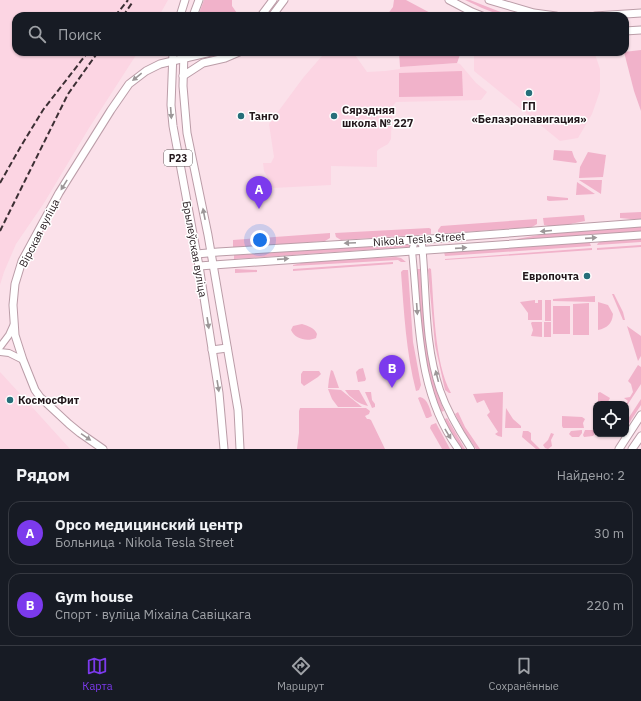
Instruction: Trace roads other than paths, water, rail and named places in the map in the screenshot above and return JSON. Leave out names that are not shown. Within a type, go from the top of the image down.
[{"type":"main road","points":[[181,12],[185,0]]},
{"type":"main road","points":[[194,12],[199,0]]},
{"type":"main road","points":[[264,12],[273,0]]},
{"type":"main road","points":[[275,12],[284,0]]},
{"type":"main road","points":[[449,0],[472,12]]},
{"type":"main road","points":[[489,0],[531,12]]},
{"type":"main road","points":[[629,15],[641,14]]},
{"type":"main road","points":[[629,32],[641,30]]},
{"type":"main road","name":"Р23","points":[[172,56],[172,60]]},
{"type":"main road","points":[[172,60],[182,56]]},
{"type":"main road","name":"Брылеўская вуліца","points":[[184,56],[183,99],[187,133],[209,241],[214,252],[214,273],[238,410],[240,449]]},
{"type":"main road","points":[[183,76],[203,63],[230,56]]},
{"type":"main road","name":"Брылеўская вуліца","points":[[172,60],[172,126],[199,266],[221,410],[224,449]]},
{"type":"main road","name":"Вірская вуліца","points":[[103,449],[80,433],[40,397],[35,390],[23,360],[14,324],[13,305],[15,284],[22,261],[59,193],[129,84],[151,68],[172,60]]},
{"type":"main road","name":"Nikola Tesla Street","points":[[197,254],[417,240],[641,223]]},
{"type":"main road","name":"Nikola Tesla Street","points":[[199,266],[641,235]]},
{"type":"main road","points":[[214,273],[227,263]]},
{"type":"main road","points":[[212,350],[227,348]]},
{"type":"main road","points":[[619,449],[641,415]]},
{"type":"main road","points":[[632,449],[641,436]]},
{"type":"street","points":[[458,449],[438,417],[424,365],[419,334],[412,251],[417,240],[422,244],[430,344],[436,374],[444,400],[458,428],[471,449]]},
{"type":"street","points":[[0,347],[9,335],[14,324]]},
{"type":"street","points":[[0,352],[9,353],[23,360]]},
{"type":"railway","points":[[118,12],[128,0]]},
{"type":"railway","points":[[126,12],[132,3]]},
{"type":"railway","points":[[0,183],[43,110],[85,56]]},
{"type":"railway","points":[[0,231],[68,94],[95,56]]},
{"type":"place","name":"ГП «Белаэронавигация»","points":[[529,93]]},
{"type":"place","name":"Танго","points":[[241,116]]},
{"type":"place","name":"Сярэдняя школа № 227","points":[[334,116]]},
{"type":"place","name":"Орсо медицинский центр","points":[[259,209]]},
{"type":"place","name":"Европочта","points":[[587,276]]},
{"type":"place","name":"Gym house","points":[[392,388]]},
{"type":"place","name":"КосмосФит","points":[[10,400]]}]
